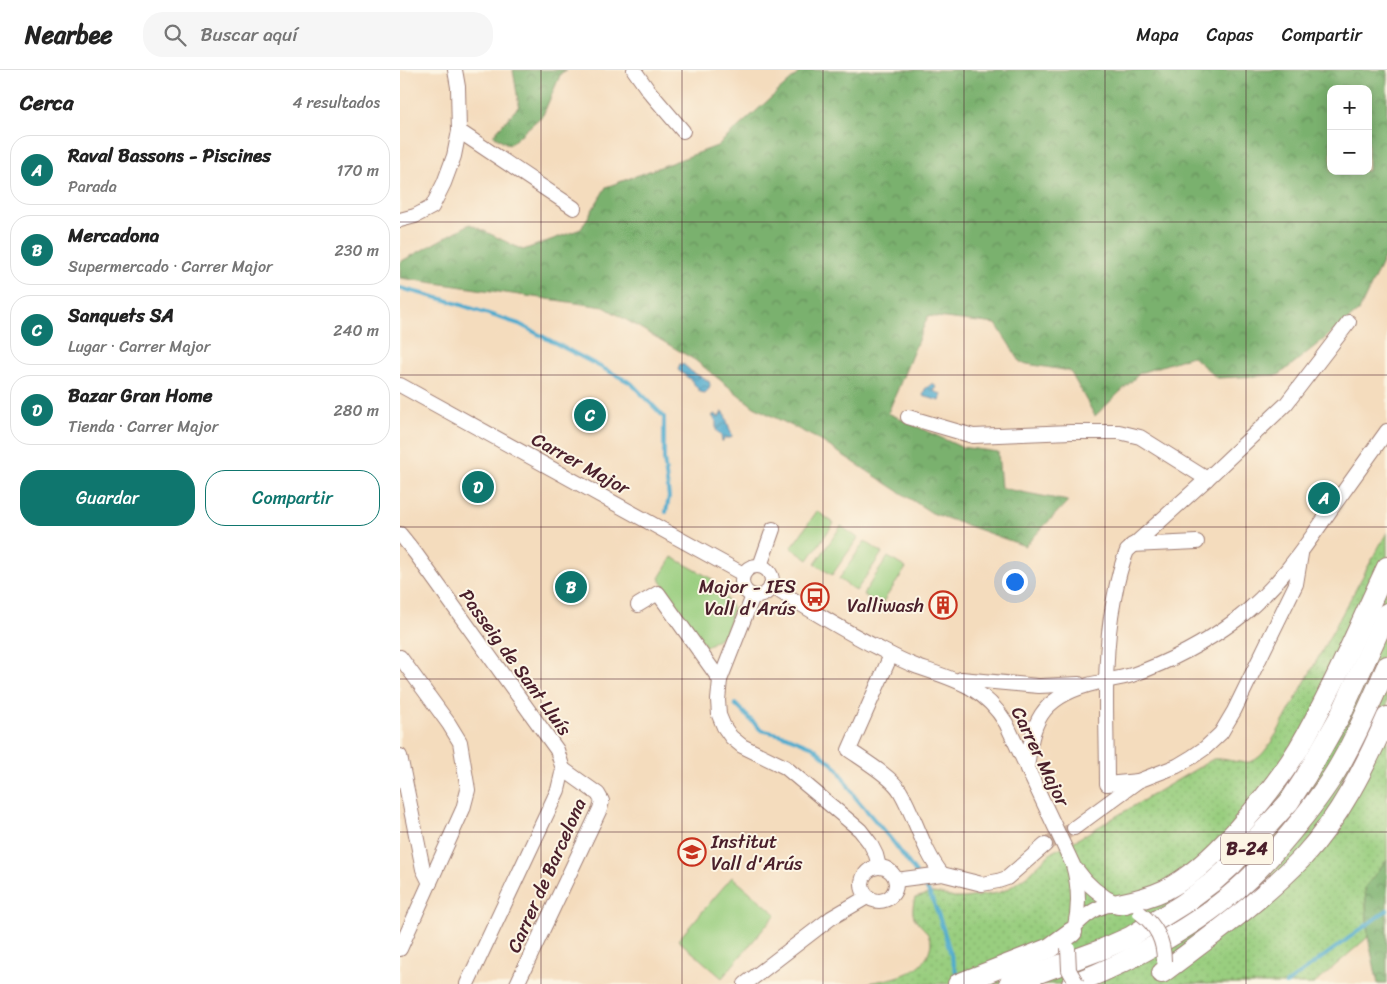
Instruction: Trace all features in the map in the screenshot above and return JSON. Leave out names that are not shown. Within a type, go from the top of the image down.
[{"type":"highway","points":[[1118,904],[1150,896],[1169,888],[1183,879],[1220,848],[1266,795],[1299,748],[1387,567]]},
{"type":"highway","name":"B-24","points":[[1009,984],[1130,937],[1214,882],[1289,802],[1306,776],[1341,714],[1387,613]]},
{"type":"highway","name":"B-24","points":[[1072,984],[1098,974],[1143,952],[1204,915],[1244,884],[1283,844],[1317,799],[1343,759],[1387,666]]},
{"type":"highway","points":[[1161,973],[1265,894],[1304,856],[1338,811],[1362,770],[1387,718]]},
{"type":"highway","points":[[958,984],[1050,948],[1072,936]]},
{"type":"street","points":[[400,220],[415,216],[432,206],[444,183],[454,156],[459,131],[458,87],[455,70]]},
{"type":"street","points":[[634,70],[648,90],[683,131]]},
{"type":"street","points":[[459,131],[574,208]]},
{"type":"street","points":[[1138,781],[1107,784],[1106,682],[1109,625],[1121,566],[1127,551],[1286,404],[1349,322]]},
{"type":"street","name":"Carrer Major","points":[[400,384],[743,574]]},
{"type":"street","points":[[908,416],[973,436],[1119,432],[1140,437],[1207,479]]},
{"type":"street","points":[[953,679],[1040,686],[1106,682],[1132,675],[1164,662],[1212,637],[1260,599],[1302,552],[1387,431]]},
{"type":"street","points":[[760,566],[773,529]]},
{"type":"street","name":"Passeig de Sant Lluís","points":[[400,534],[557,750],[563,769]]},
{"type":"street","points":[[1132,545],[1197,542]]},
{"type":"street","points":[[1074,828],[1138,781],[1177,766],[1205,748],[1221,732],[1234,712],[1296,584],[1302,552]]},
{"type":"street","points":[[760,566],[769,572],[771,586],[764,594],[753,596],[744,589],[742,584],[743,574],[750,567],[760,566]]},
{"type":"street","name":"Carrer Major","points":[[771,586],[825,619],[891,655],[971,687],[983,695],[999,712],[1006,723],[1073,865],[1079,896],[1072,936],[1069,970],[1077,984]]},
{"type":"street","points":[[638,605],[658,593],[720,680]]},
{"type":"street","points":[[753,596],[720,680],[719,715],[724,727],[731,737],[742,746],[785,767],[860,830],[870,843],[879,867]]},
{"type":"street","points":[[891,655],[849,750],[893,782],[900,790],[938,874]]},
{"type":"street","points":[[400,658],[450,724],[460,742],[468,790],[463,808],[400,948]]},
{"type":"street","points":[[1028,769],[1032,738],[1043,712],[1060,696],[1090,684]]},
{"type":"street","points":[[400,756],[423,869],[430,883]]},
{"type":"street","points":[[467,984],[558,790],[563,769]]},
{"type":"street","name":"Carrer de Barcelona","points":[[517,984],[600,809],[602,801],[598,794],[563,769]]},
{"type":"street","points":[[901,880],[890,871],[879,867],[872,868],[864,875],[862,887],[867,897],[876,901],[882,901],[890,897],[901,880],[938,874],[982,884],[998,881],[1007,878],[1044,845]]},
{"type":"street","name":"Carrer Major","points":[[1073,865],[1091,888],[1100,895],[1140,913],[1152,924],[1158,933],[1164,951],[1161,973]]},
{"type":"street","points":[[746,984],[831,918],[867,897]]},
{"type":"street","points":[[1072,936],[1094,909],[1118,904]]},
{"type":"green space","points":[[513,70],[567,70],[561,73],[543,115],[509,145],[493,135],[519,106]]},
{"type":"green space","points":[[802,70],[1387,70],[1387,252],[1359,311],[1279,375],[1217,378],[1192,356],[1140,373],[1095,416],[1070,371],[1021,363],[996,324],[928,316],[888,413],[961,447],[998,452],[1001,488],[1068,501],[1025,546],[932,513],[818,439],[754,407],[695,360],[604,307],[400,278],[400,262],[470,224],[523,250],[581,229],[606,187],[717,146]]},
{"type":"green space","points":[[817,511],[834,523],[808,560],[791,548]]},
{"type":"green space","points":[[841,526],[858,538],[832,575],[815,564]]},
{"type":"green space","points":[[1387,532],[1387,860],[1365,887],[1368,937],[1314,984],[864,984],[901,976],[917,968],[928,954],[931,941],[924,928],[914,918],[913,907],[915,898],[932,893],[954,898],[965,898],[998,893],[1008,889],[1029,874],[1052,852],[1076,840],[1213,759],[1247,762],[1258,758],[1277,733]]},
{"type":"green space","points":[[865,541],[882,553],[856,591],[839,579]]},
{"type":"green space","points":[[672,557],[712,579],[733,608],[726,633],[706,647],[659,578]]},
{"type":"green space","points":[[888,557],[906,568],[880,606],[863,594]]},
{"type":"green space","points":[[1387,860],[1387,984],[1378,984],[1368,937],[1365,887]]},
{"type":"green space","points":[[732,877],[776,914],[722,978],[678,940]]},
{"type":"water","points":[[680,364],[683,364],[692,372],[709,381],[709,389],[705,393],[700,392],[692,381],[678,370]]},
{"type":"water","points":[[933,383],[937,388],[934,390],[935,392],[942,394],[940,401],[923,396],[925,389]]},
{"type":"water","points":[[724,412],[732,436],[731,438],[725,438],[722,442],[721,436],[716,430],[716,421],[712,416],[714,414],[719,417]]},
{"type":"waterway","points":[[400,288],[446,300],[519,324],[631,383],[664,417],[664,459],[669,497],[666,512]]},
{"type":"waterway","points":[[735,704],[761,730],[786,736],[813,747],[838,769],[855,797],[894,843],[916,873]]},
{"type":"waterway","points":[[922,881],[934,903],[958,977]]},
{"type":"waterway","points":[[1286,984],[1387,910]]},
{"type":"tunnel","points":[[1045,845],[1074,828]]},
{"type":"place","name":"Sanquets SA","points":[[590,415]]},
{"type":"place","name":"Bazar Gran Home","points":[[478,487]]},
{"type":"place","name":"Raval Bassons - Piscines","points":[[1324,498]]},
{"type":"place","name":"Mercadona","points":[[571,587]]},
{"type":"place","name":"Major - IES Vall d'Arús","points":[[815,597]]},
{"type":"place","name":"Valliwash","points":[[943,605]]},
{"type":"place","name":"Institut Vall d'Arús","points":[[692,852]]}]
